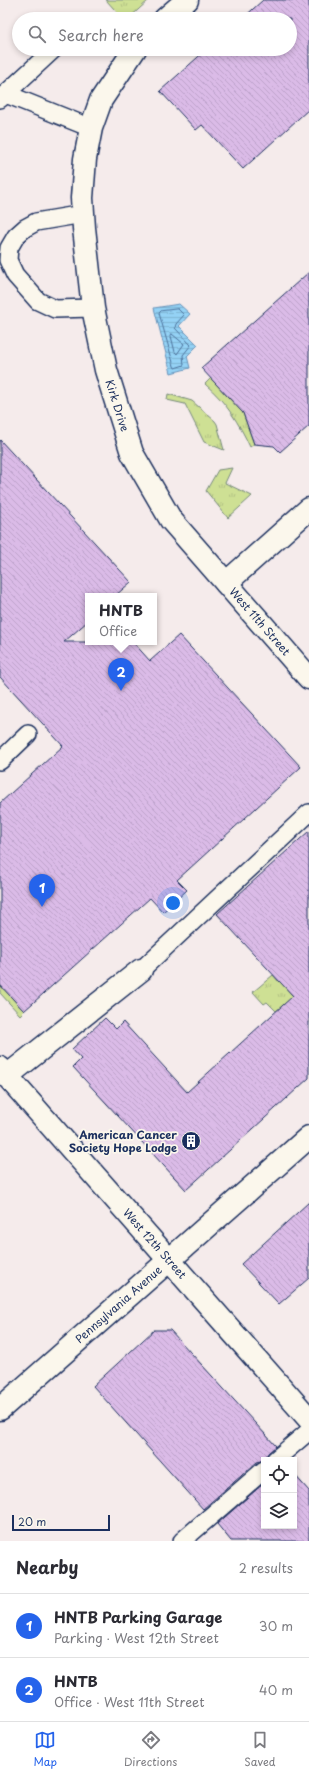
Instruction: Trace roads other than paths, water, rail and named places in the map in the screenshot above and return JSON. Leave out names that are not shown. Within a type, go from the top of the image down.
[{"type":"street","points":[[173,12],[187,0]]},
{"type":"street","name":"Kirk Drive","points":[[130,56],[101,100],[91,128],[85,159],[83,206],[93,308],[106,370],[132,453],[171,520],[226,583]]},
{"type":"street","points":[[226,583],[309,510]]},
{"type":"street","name":"West 11th Street","points":[[226,583],[309,678]]},
{"type":"street","points":[[3,1072],[141,970]]},
{"type":"street","name":"West 12th Street","points":[[3,1072],[309,1419]]},
{"type":"street","name":"Pennsylvania Avenue","points":[[0,1410],[309,1137]]},
{"type":"lane","points":[[47,56],[3,97],[91,128]]},
{"type":"lane","points":[[83,206],[36,222],[25,228],[16,236],[9,248],[8,260],[15,275],[38,301],[55,308],[93,308]]},
{"type":"lane","points":[[0,761],[28,734]]},
{"type":"lane","points":[[141,970],[309,813]]},
{"type":"lane","points":[[279,1457],[309,1431]]},
{"type":"lane","points":[[182,1541],[261,1473]]},
{"type":"water","points":[[179,304],[190,314],[179,326],[198,345],[187,356],[190,368],[171,373],[154,308]]},
{"type":"place","name":"HNTB","points":[[121,691]]},
{"type":"place","name":"HNTB Parking Garage","points":[[42,907]]},
{"type":"place","name":"American Cancer Society Hope Lodge","points":[[191,1141]]}]
